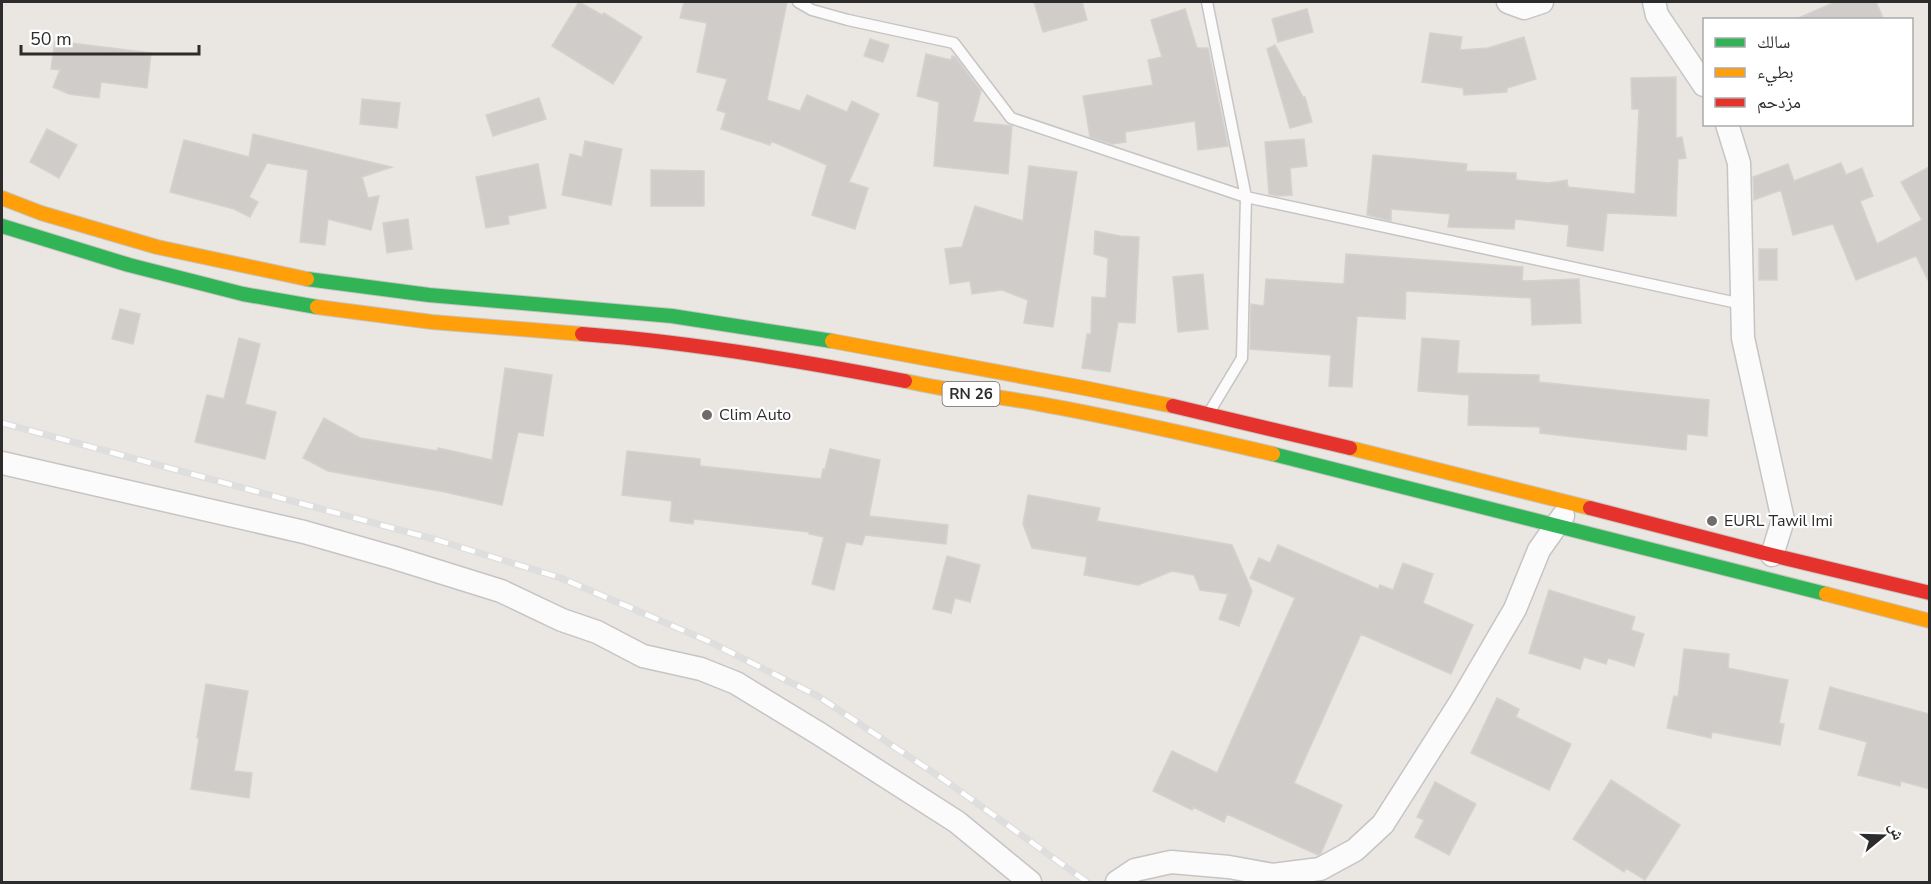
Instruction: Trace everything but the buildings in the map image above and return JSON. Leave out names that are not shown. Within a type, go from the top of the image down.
[{"type":"main road","name":"RN 26","points":[[2,198],[41,213],[157,247],[300,278],[429,295],[672,316],[805,336],[1084,388],[1209,414],[1572,502],[1772,555],[1929,593]]},
{"type":"main road","name":"RN 26","points":[[2,226],[129,265],[243,294],[329,309],[432,322],[639,338],[824,365],[952,391],[1052,406],[1152,426],[1298,460],[1929,621]]},
{"type":"street","points":[[1508,2],[1524,8],[1542,2]]},
{"type":"street","points":[[1654,2],[1657,15],[1703,84]]},
{"type":"street","points":[[1728,126],[1739,163],[1743,338],[1783,520],[1772,555]]},
{"type":"street","points":[[2,463],[304,532],[395,558],[501,591],[562,620],[597,632],[643,656],[701,669],[736,683],[819,733],[957,822],[1030,882]]},
{"type":"street","points":[[1117,882],[1135,870],[1172,862],[1229,867],[1273,875],[1320,869],[1354,850],[1383,824],[1448,723],[1515,609],[1539,550],[1572,502]]},
{"type":"lane","points":[[798,2],[812,10],[848,21],[954,43],[1011,118],[1246,197],[1742,304]]},
{"type":"lane","points":[[1207,2],[1246,197],[1242,358],[1209,414]]},
{"type":"railway","points":[[2,423],[437,540],[561,578],[708,641],[816,695],[943,779],[1087,882]]},
{"type":"traffic: fast","points":[[2,226],[129,265],[243,294],[317,307]]},
{"type":"traffic: fast","points":[[307,279],[429,295],[672,316],[832,341]]},
{"type":"traffic: fast","points":[[1273,454],[1826,594]]},
{"type":"traffic: slow","points":[[2,198],[41,213],[157,247],[307,279]]},
{"type":"traffic: slow","points":[[317,307],[432,322],[582,334]]},
{"type":"traffic: slow","points":[[832,341],[1173,406]]},
{"type":"traffic: slow","points":[[905,381],[1098,415],[1273,454]]},
{"type":"traffic: slow","points":[[1350,448],[1590,508]]},
{"type":"traffic: slow","points":[[1826,594],[1930,621]]},
{"type":"traffic: jam","points":[[582,334],[744,353],[905,381]]},
{"type":"traffic: jam","points":[[1173,406],[1350,448]]},
{"type":"traffic: jam","points":[[1590,508],[1930,593]]},
{"type":"place","name":"Clim Auto","points":[[707,415]]},
{"type":"place","name":"EURL Tawil Imi","points":[[1712,521]]}]
